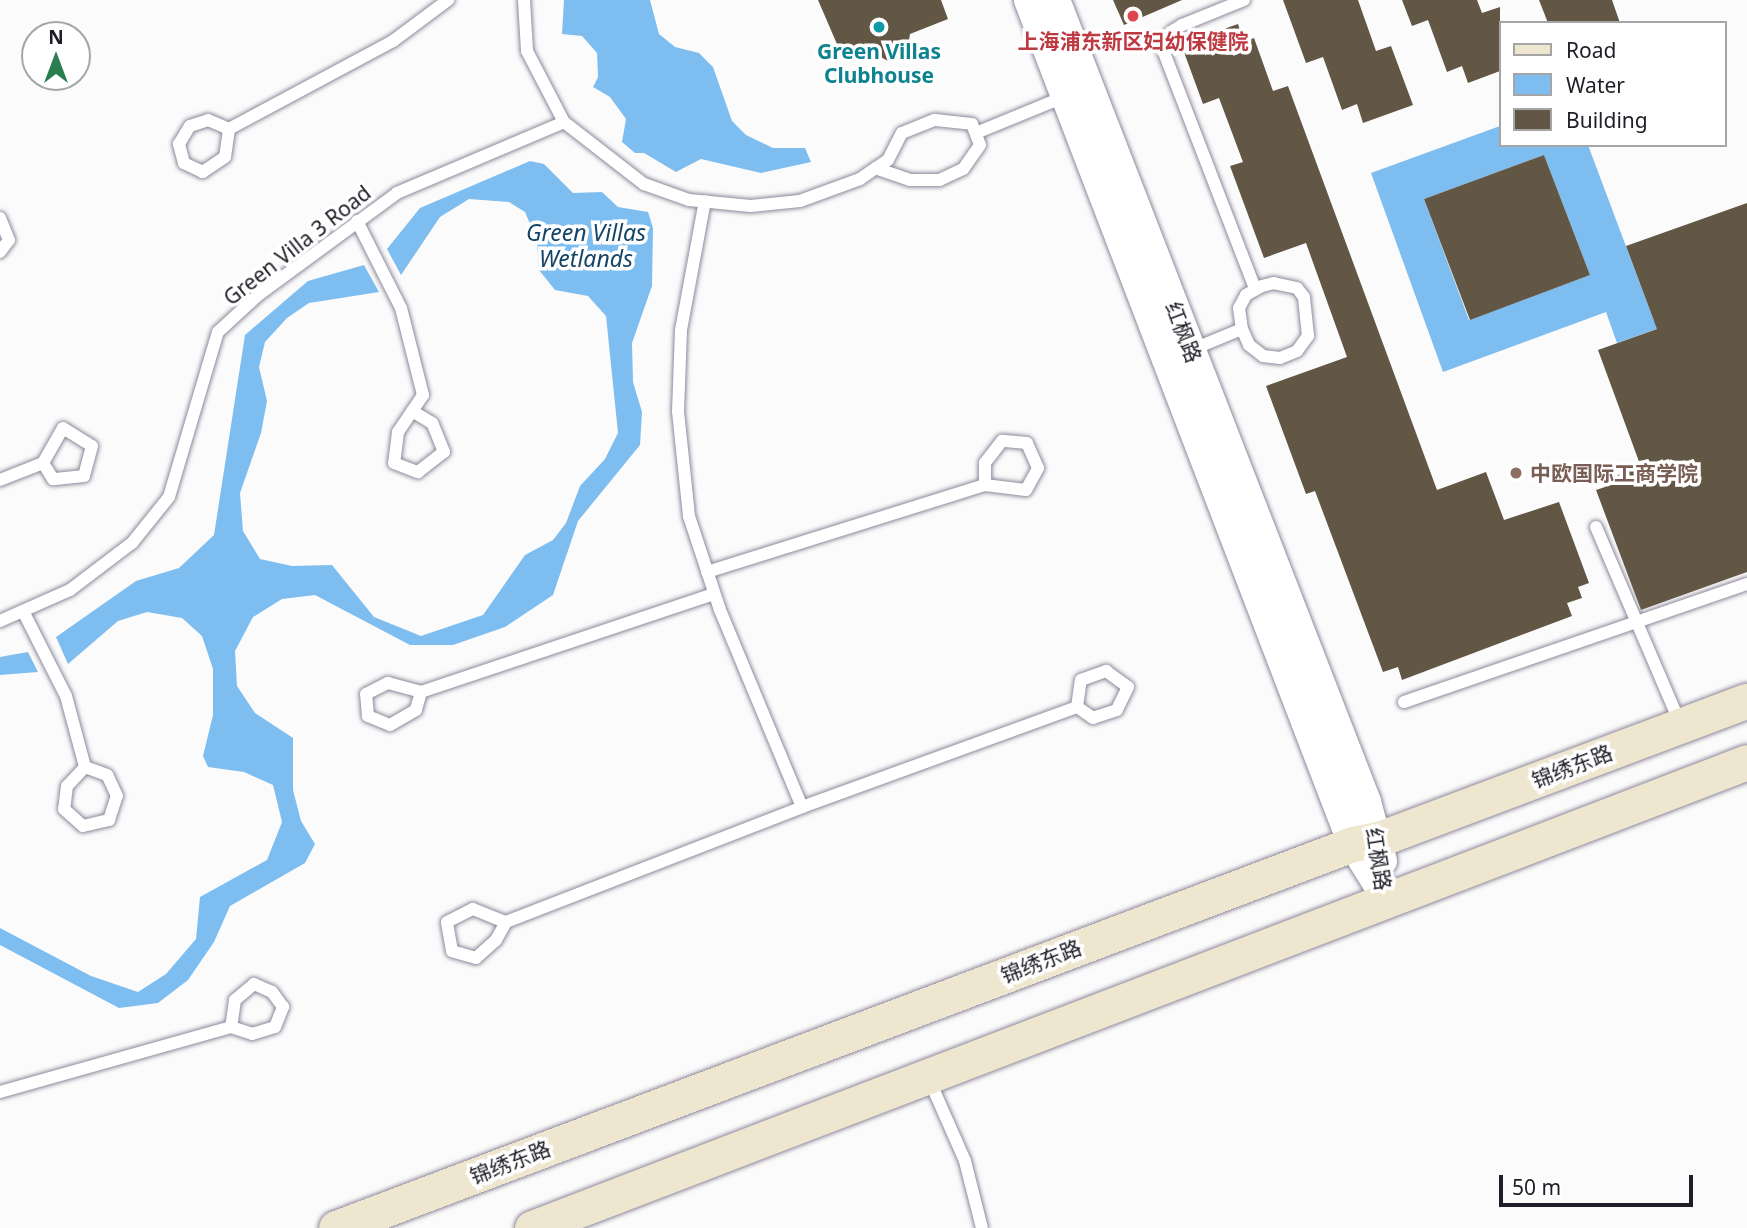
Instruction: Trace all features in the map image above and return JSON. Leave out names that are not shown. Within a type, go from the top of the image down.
[{"type":"main road","name":"锦绣东路","points":[[336,1228],[1366,841],[1747,701]]},
{"type":"main road","points":[[532,1228],[1747,762]]},
{"type":"street","name":"红枫路","points":[[1029,0],[1366,841]]},
{"type":"street","name":"红枫路","points":[[1055,0],[1191,351],[1388,900]]},
{"type":"lane","points":[[229,130],[393,41],[447,0]]},
{"type":"lane","points":[[524,0],[527,51],[564,122],[644,184],[705,201],[751,206],[800,201],[860,179],[876,168],[888,160],[902,132],[935,120],[972,124],[980,145],[963,169],[939,180],[910,180],[876,168]]},
{"type":"lane","points":[[1244,0],[1182,25],[1171,32],[1163,50],[1255,289]]},
{"type":"lane","points":[[976,133],[1066,96]]},
{"type":"lane","points":[[208,120],[229,130],[225,157],[203,172],[184,163],[179,144],[190,126],[208,120]]},
{"type":"lane","name":"Green Villa 3 Road","points":[[0,621],[70,590],[132,543],[169,497],[218,332],[257,296],[397,193],[564,122]]},
{"type":"lane","points":[[705,201],[681,330],[678,412],[688,516],[714,594],[802,807]]},
{"type":"lane","points":[[0,218],[9,240],[0,252]]},
{"type":"lane","points":[[357,221],[401,308],[423,395],[412,411],[398,432],[394,463],[418,472],[443,452],[432,423],[412,411]]},
{"type":"lane","points":[[1274,283],[1297,288],[1306,306],[1308,336],[1297,351],[1280,358],[1263,356],[1250,345],[1242,329],[1239,307],[1255,289],[1274,283]]},
{"type":"lane","points":[[1191,351],[1242,329]]},
{"type":"lane","points":[[0,480],[43,463],[62,428],[92,446],[84,476],[53,479],[43,463]]},
{"type":"lane","points":[[707,572],[985,485],[1026,490],[1038,468],[1027,443],[1002,441],[985,463],[985,485]]},
{"type":"lane","points":[[1596,527],[1681,726]]},
{"type":"lane","points":[[1404,702],[1636,619],[1747,584]]},
{"type":"lane","points":[[421,692],[714,594]]},
{"type":"lane","points":[[23,611],[66,696],[85,767]]},
{"type":"lane","points":[[506,922],[473,909],[447,922],[452,951],[476,958],[496,940],[506,922],[802,807],[1077,707]]},
{"type":"lane","points":[[85,767],[107,775],[117,796],[109,820],[83,826],[64,808],[67,786],[85,767]]},
{"type":"lane","points":[[0,1092],[231,1027],[253,1034],[275,1027],[283,1007],[272,992],[254,984],[235,1000],[231,1027]]},
{"type":"lane","points":[[927,1076],[965,1161],[982,1228]]},
{"type":"water","points":[[564,0],[650,0],[659,34],[675,47],[699,53],[713,67],[732,121],[746,135],[773,148],[805,148],[811,162],[761,173],[701,159],[676,172],[644,153],[635,153],[622,142],[626,119],[610,97],[593,87],[598,77],[597,53],[582,36],[562,34]]},
{"type":"water","points":[[1498,127],[1498,147],[1589,147],[1654,321],[1682,320],[1617,343],[1606,312],[1443,372],[1371,173]],"holes":[[[1544,155],[1590,275],[1469,320],[1424,199]]]},
{"type":"water","name":"Green Villas Wetlands","points":[[530,161],[544,164],[573,193],[602,192],[618,207],[648,212],[653,228],[652,286],[632,343],[633,382],[642,412],[640,445],[578,521],[553,595],[505,627],[453,645],[410,645],[315,595],[282,599],[253,617],[235,651],[237,686],[255,713],[293,738],[293,790],[301,821],[315,844],[305,863],[230,906],[214,942],[188,980],[158,1003],[119,1008],[0,945],[0,928],[91,976],[138,992],[166,974],[196,939],[200,897],[267,860],[282,822],[273,785],[244,772],[208,767],[203,756],[213,715],[213,669],[202,636],[182,618],[147,612],[118,621],[68,664],[56,637],[136,581],[179,568],[214,535],[245,335],[308,281],[364,265],[379,292],[309,303],[287,318],[265,342],[259,367],[267,401],[261,433],[240,493],[243,531],[260,559],[292,566],[332,565],[374,617],[421,636],[483,615],[525,555],[553,540],[566,523],[580,486],[605,459],[618,433],[606,316],[588,296],[555,290],[539,270],[537,240],[525,212],[509,202],[469,199],[440,217],[401,275],[387,249],[420,208]]},
{"type":"water","points":[[28,652],[38,672],[0,675],[0,657]]},
{"type":"building","name":"Green Villas Clubhouse","points":[[818,0],[941,0],[948,19],[910,34],[907,52],[888,61],[870,51],[843,58]]},
{"type":"building","points":[[1113,0],[1182,0],[1124,25]]},
{"type":"building","points":[[1283,0],[1358,0],[1376,51],[1391,46],[1413,105],[1363,123],[1357,104],[1342,110],[1323,57],[1306,63]]},
{"type":"building","points":[[1402,0],[1477,0],[1482,13],[1500,7],[1498,72],[1468,83],[1462,66],[1447,72],[1428,20],[1412,26]]},
{"type":"building","points":[[1539,0],[1612,0],[1619,21],[1547,21]]},
{"type":"building","points":[[1238,24],[1244,42],[1254,38],[1273,91],[1288,86],[1437,490],[1486,472],[1504,520],[1559,502],[1589,583],[1578,587],[1582,598],[1567,603],[1572,616],[1402,680],[1398,667],[1383,672],[1315,491],[1306,494],[1266,386],[1347,357],[1306,243],[1264,258],[1230,166],[1243,162],[1219,98],[1203,104],[1181,44]]},
{"type":"building","points":[[1544,155],[1590,275],[1470,320],[1424,199]]},
{"type":"building","points":[[1747,203],[1747,572],[1641,610],[1596,490],[1605,487],[1603,480],[1641,467],[1598,350],[1657,329],[1626,246]]},
{"type":"place","name":"上海浦东新区妇幼保健院","points":[[1133,16]]},
{"type":"place","name":"Green Villas Clubhouse","points":[[879,27]]},
{"type":"place","name":"中欧国际工商学院","points":[[1516,473]]}]
